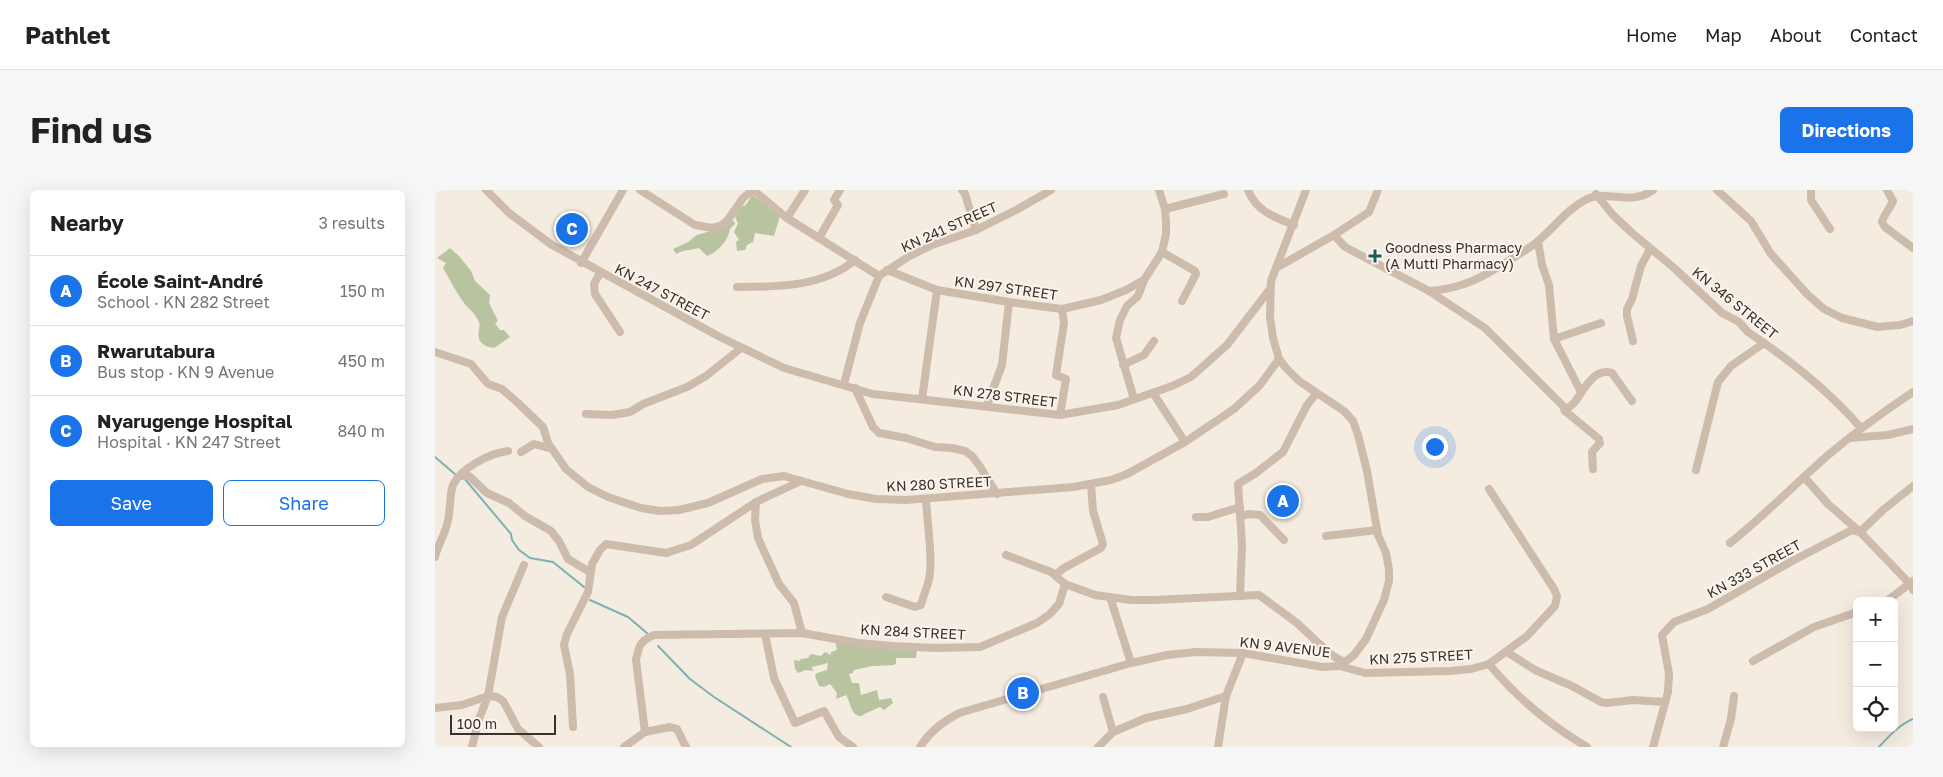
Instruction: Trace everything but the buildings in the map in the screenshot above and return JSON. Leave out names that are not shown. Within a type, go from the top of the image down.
[{"type":"street","name":"KN 247 STREET","points":[[486,190],[509,213],[552,245],[581,263],[741,348],[784,368],[844,384]]},
{"type":"street","points":[[581,263],[623,190]]},
{"type":"street","points":[[640,190],[695,225],[712,228],[727,221],[743,198],[753,190],[787,218],[879,276],[860,323],[844,384]]},
{"type":"street","points":[[787,218],[805,190]]},
{"type":"street","points":[[819,238],[838,206],[835,200],[841,190]]},
{"type":"street","points":[[962,190],[965,194],[976,230]]},
{"type":"street","name":"KN 241 STREET","points":[[879,276],[932,245],[976,230],[1019,209],[1051,190]]},
{"type":"street","points":[[1134,399],[1117,338],[1120,320],[1127,306],[1138,296],[1145,280],[1162,252],[1166,234],[1165,209],[1159,190]]},
{"type":"street","points":[[1248,190],[1250,197],[1260,209],[1270,216],[1294,225]]},
{"type":"street","name":"KN 9 AVENUE","points":[[920,747],[932,731],[944,721],[959,713],[1151,658],[1197,652],[1243,653],[1322,667],[1342,664],[1354,655],[1366,639],[1384,600],[1389,581],[1388,561],[1377,530],[1359,436],[1353,421],[1344,412],[1299,381],[1279,359],[1270,317],[1270,289],[1276,268],[1306,190]]},
{"type":"street","points":[[1276,268],[1334,235],[1369,212],[1378,190]]},
{"type":"street","points":[[1429,291],[1449,290],[1474,281],[1538,242],[1567,212],[1595,194],[1634,197],[1653,190]]},
{"type":"street","points":[[1717,190],[1751,221],[1771,254],[1808,296],[1824,309],[1842,318],[1878,327],[1900,326],[1913,321]]},
{"type":"street","points":[[1811,190],[1811,200],[1830,229]]},
{"type":"street","points":[[1887,190],[1893,201],[1889,210],[1883,216],[1882,222],[1885,227],[1913,248]]},
{"type":"street","points":[[1165,209],[1224,194]]},
{"type":"street","name":"KN 346 STREET","points":[[1595,194],[1613,215],[1723,313],[1739,322],[1748,332],[1816,381],[1841,404],[1861,428]]},
{"type":"street","points":[[1334,235],[1345,247],[1429,291],[1485,328],[1563,406],[1565,411],[1599,439],[1600,442],[1592,452],[1593,469]]},
{"type":"street","points":[[1538,242],[1542,265],[1549,285],[1554,339],[1581,392]]},
{"type":"street","points":[[1633,341],[1627,309],[1632,299],[1641,266],[1650,249]]},
{"type":"street","points":[[1162,252],[1196,274],[1182,302]]},
{"type":"street","points":[[737,287],[777,287],[797,284],[826,277],[843,270],[855,260]]},
{"type":"street","name":"KN 297 STREET","points":[[887,270],[937,290],[1062,309],[1101,300],[1145,280]]},
{"type":"street","points":[[600,273],[594,284],[595,294],[620,332]]},
{"type":"street","name":"KN 278 STREET","points":[[844,384],[873,394],[1060,415],[1118,406],[1182,381],[1205,366],[1227,345],[1270,289]]},
{"type":"street","points":[[922,399],[937,290]]},
{"type":"street","points":[[987,406],[1002,365],[1009,302]]},
{"type":"street","points":[[1060,415],[1066,379],[1056,375],[1064,323],[1062,309]]},
{"type":"street","points":[[1554,339],[1601,323]]},
{"type":"street","points":[[1123,365],[1144,355],[1154,341]]},
{"type":"street","points":[[1696,470],[1719,382],[1731,366],[1764,343]]},
{"type":"street","points":[[586,414],[612,415],[630,412],[643,404],[687,387],[706,376],[741,348]]},
{"type":"street","name":"KN 280 STREET","points":[[435,352],[471,364],[488,384],[502,389],[543,427],[548,443],[566,470],[588,487],[608,497],[641,508],[660,511],[679,510],[708,503],[762,479],[783,476],[847,494],[876,499],[926,500],[1091,485],[1127,474],[1185,442],[1234,409],[1259,385],[1279,359]]},
{"type":"street","points":[[1565,411],[1572,405],[1589,381],[1599,374],[1607,372],[1612,374],[1632,401]]},
{"type":"street","points":[[855,388],[873,427],[879,433],[906,438],[935,447],[965,451],[979,465],[997,494]]},
{"type":"street","points":[[1730,543],[1754,524],[1779,499],[1861,428],[1913,392]]},
{"type":"street","points":[[1153,393],[1185,442]]},
{"type":"street","points":[[1239,596],[1242,544],[1238,484],[1257,473],[1283,452],[1307,405],[1317,394]]},
{"type":"street","points":[[1850,438],[1888,436],[1913,429]]},
{"type":"street","points":[[521,452],[534,444],[552,449]]},
{"type":"street","points":[[435,557],[448,521],[453,485],[460,476],[485,458],[508,451]]},
{"type":"street","points":[[460,476],[469,476],[487,493],[509,503],[525,516],[551,531],[559,541],[568,560],[591,572]]},
{"type":"street","points":[[1805,478],[1828,504],[1860,532],[1912,585],[1893,597]]},
{"type":"street","points":[[573,727],[570,674],[564,645],[567,634],[588,592],[596,556],[606,544],[666,553],[691,545],[756,502],[801,481]]},
{"type":"street","points":[[1055,575],[1101,548],[1103,544],[1093,511],[1091,485]]},
{"type":"street","points":[[1860,532],[1883,510],[1913,486]]},
{"type":"street","name":"KN 275 STREET","points":[[1342,664],[1365,673],[1471,669],[1489,664],[1507,652],[1527,636],[1555,606],[1557,596],[1554,589],[1489,488]]},
{"type":"street","points":[[887,597],[915,606],[921,605],[928,582],[930,554],[926,500]]},
{"type":"street","points":[[756,502],[755,520],[758,538],[779,584],[794,603],[802,633]]},
{"type":"street","points":[[1196,517],[1208,517],[1239,507]]},
{"type":"street","points":[[1241,516],[1249,514],[1260,515],[1284,540]]},
{"type":"street","points":[[1326,536],[1377,530]]},
{"type":"street","name":"KN 333 STREET","points":[[1665,702],[1668,692],[1669,674],[1663,635],[1674,622],[1708,609],[1794,560],[1852,530],[1860,532]]},
{"type":"street","points":[[1006,555],[1051,572],[1065,584],[1095,595],[1131,600],[1175,600],[1259,595],[1297,623],[1342,664]]},
{"type":"street","points":[[473,747],[479,719],[488,696],[502,617],[524,565]]},
{"type":"street","name":"KN 284 STREET","points":[[645,732],[636,660],[638,648],[643,640],[654,635],[802,633],[858,643],[893,646],[936,648],[980,647],[1037,623],[1044,618],[1059,604],[1065,584]]},
{"type":"street","points":[[1110,597],[1131,663]]},
{"type":"street","points":[[1753,660],[1814,627],[1853,613]]},
{"type":"street","points":[[765,634],[774,678],[795,723],[825,711],[839,737],[853,747]]},
{"type":"street","points":[[1507,652],[1535,670],[1572,686],[1601,702],[1633,700],[1665,702],[1653,747]]},
{"type":"street","points":[[1218,747],[1226,696],[1243,653]]},
{"type":"street","points":[[1489,664],[1502,680],[1530,707],[1587,747]]},
{"type":"street","points":[[435,708],[462,705],[488,696],[497,697],[503,701],[518,729],[539,747]]},
{"type":"street","points":[[1098,747],[1113,732],[1146,718],[1187,709],[1226,696]]},
{"type":"street","points":[[1723,747],[1731,719],[1734,696]]},
{"type":"street","points":[[1103,697],[1113,732]]},
{"type":"street","points":[[624,747],[645,732],[675,727],[686,747]]},
{"type":"green space","points":[[752,195],[780,216],[774,236],[755,233],[753,242],[747,245],[745,250],[737,251],[736,242],[739,240],[734,232],[738,223],[735,217],[740,207],[746,205]]},
{"type":"green space","points":[[733,220],[735,224],[730,229],[725,242],[719,249],[707,256],[699,248],[676,254],[673,249],[688,242],[697,235],[724,227]]},
{"type":"green space","points":[[450,248],[471,271],[475,281],[490,295],[489,303],[498,321],[495,323],[500,330],[504,330],[510,337],[494,348],[486,346],[480,341],[478,336],[478,319],[461,299],[443,268],[446,263],[437,258]]},
{"type":"green space","points":[[835,640],[917,649],[916,658],[896,658],[894,665],[872,666],[854,670],[853,673],[849,674],[852,683],[859,683],[861,695],[877,690],[879,700],[891,698],[893,703],[884,710],[880,707],[863,716],[859,716],[853,712],[846,695],[836,699],[837,693],[830,684],[824,687],[819,686],[815,676],[817,673],[827,670],[828,663],[812,667],[813,671],[806,670],[798,673],[795,669],[794,660],[799,661],[808,658],[811,654],[821,656],[825,652],[831,655],[831,652],[837,650]]},
{"type":"waterway","points":[[435,457],[456,475]]},
{"type":"waterway","points":[[464,478],[511,534],[512,540],[519,550],[530,558],[553,562],[584,587]]},
{"type":"waterway","points":[[590,600],[628,617],[648,634]]},
{"type":"waterway","points":[[658,646],[690,679],[714,697],[791,747]]},
{"type":"waterway","points":[[1879,747],[1890,735],[1913,719]]},
{"type":"place","name":"Nyarugenge Hospital","points":[[572,229]]},
{"type":"place","name":"Goodness Pharmacy (A Mutti Pharmacy)","points":[[1375,256]]},
{"type":"place","name":"École Saint-André","points":[[1283,501]]},
{"type":"place","name":"Rwarutabura","points":[[1023,693]]}]
